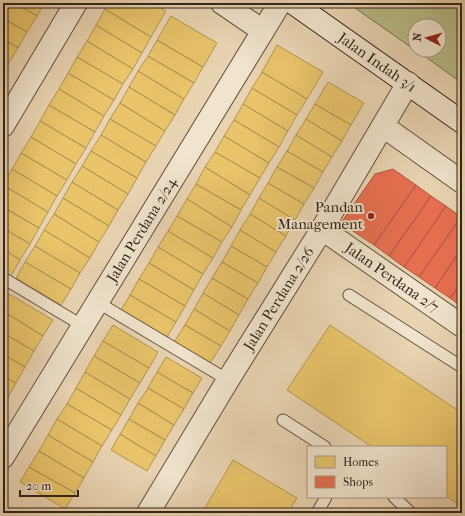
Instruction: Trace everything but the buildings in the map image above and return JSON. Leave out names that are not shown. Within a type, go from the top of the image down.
[{"type":"street","points":[[3,126],[76,3]]},
{"type":"street","points":[[222,3],[263,31]]},
{"type":"street","name":"Jalan Perdana 2/24","points":[[3,458],[280,3]]},
{"type":"street","name":"Jalan Indah 3/1","points":[[293,3],[462,122]]},
{"type":"street","name":"Jalan Perdana 2/26","points":[[148,513],[228,380],[322,229],[408,83]]},
{"type":"street","points":[[383,126],[462,182]]},
{"type":"street","name":"Jalan Perdana 2/7","points":[[322,229],[462,326]]},
{"type":"lane","points":[[3,278],[83,326]]},
{"type":"lane","points":[[349,295],[462,367]]},
{"type":"lane","points":[[98,302],[228,380]]},
{"type":"lane","points":[[283,420],[323,446]]},
{"type":"lane","points":[[317,513],[325,498]]},
{"type":"lane","points":[[395,498],[411,513]]},
{"type":"green space","points":[[348,3],[462,3],[462,83],[427,58],[447,58],[447,18],[407,18],[407,44]]},
{"type":"place","name":"Pandan Management","points":[[371,216]]}]
